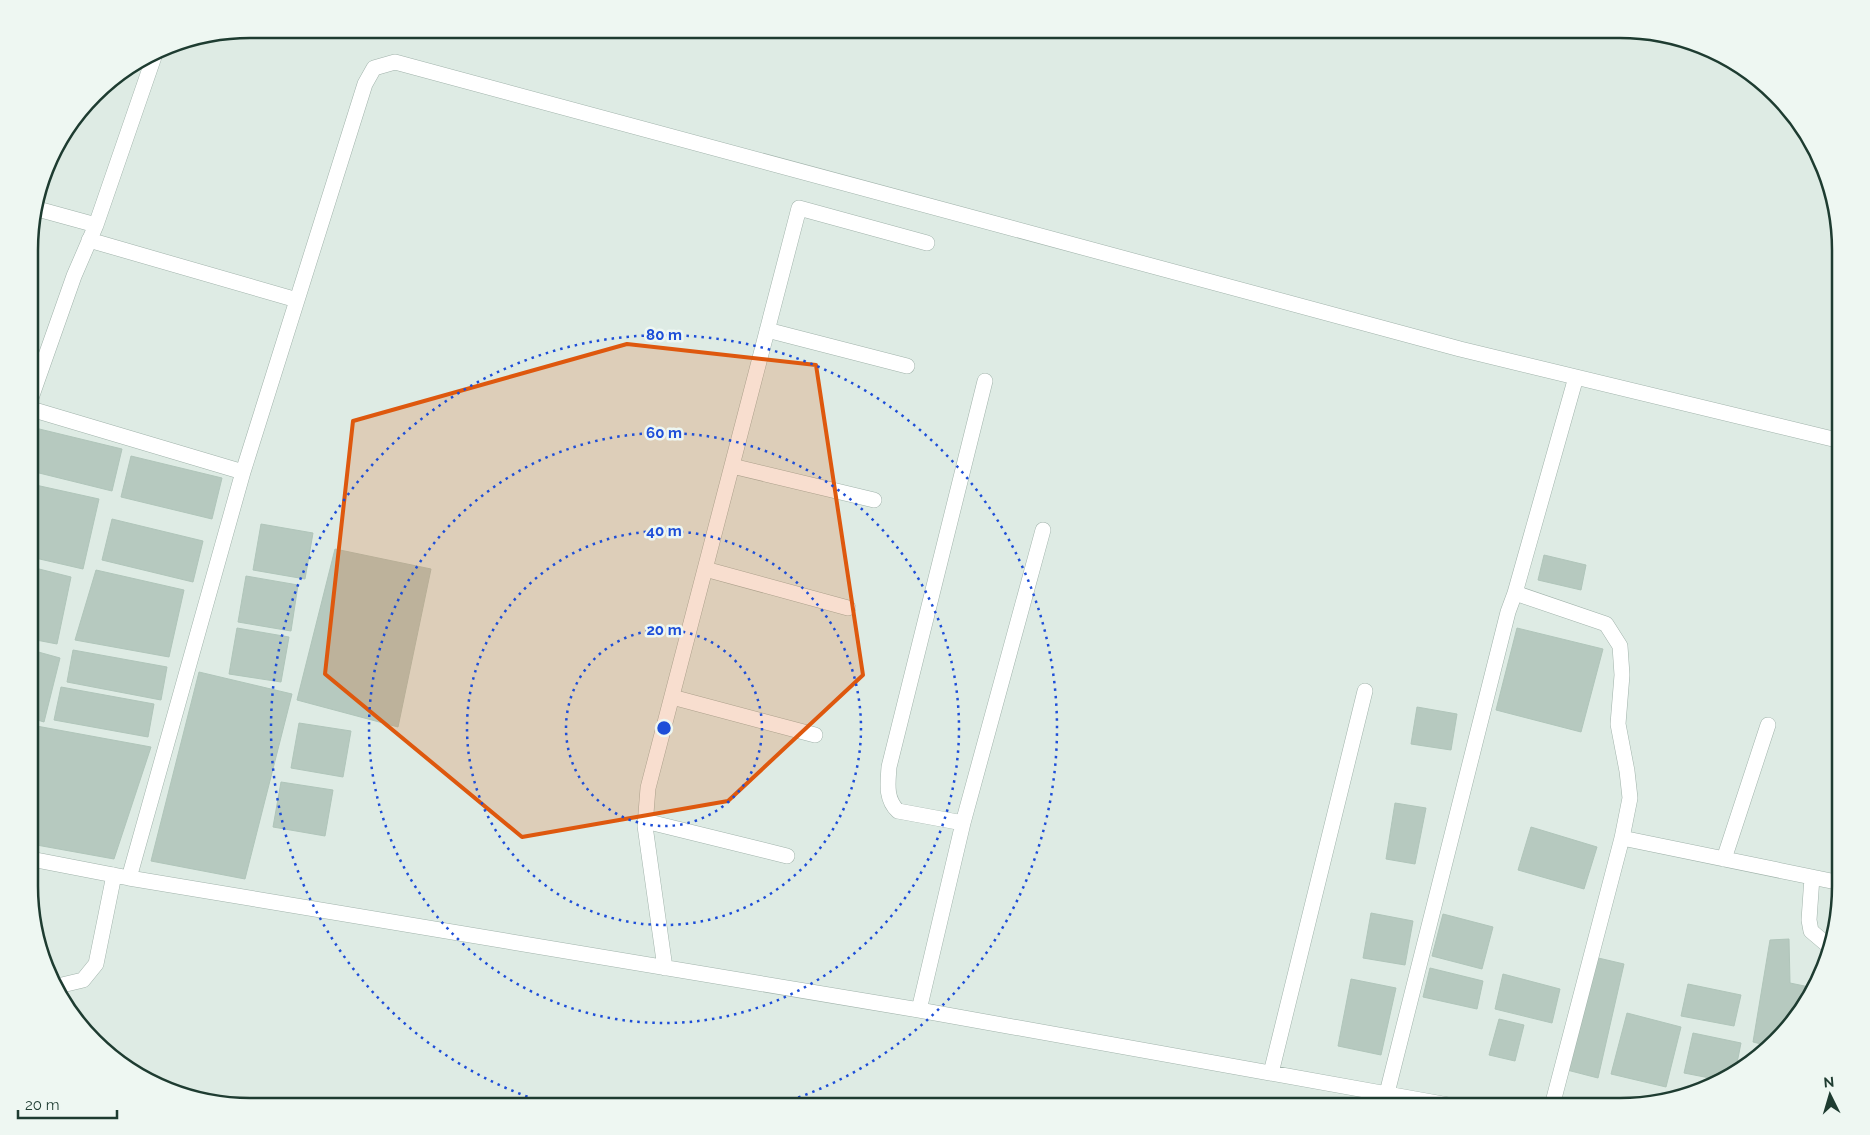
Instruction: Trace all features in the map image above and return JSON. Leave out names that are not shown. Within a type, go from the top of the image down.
[{"type":"street","points":[[38,364],[96,225],[153,61]]},
{"type":"street","points":[[62,985],[83,980],[96,964],[243,472],[365,84],[374,68],[395,62],[1451,347],[1832,439]]},
{"type":"street","points":[[665,968],[645,821],[648,788],[799,208],[928,243]]},
{"type":"street","points":[[42,210],[96,225]]},
{"type":"street","points":[[89,240],[297,300]]},
{"type":"street","points":[[767,330],[907,366]]},
{"type":"street","points":[[1388,1093],[1508,612],[1576,377]]},
{"type":"street","points":[[963,823],[898,811],[892,805],[888,783],[889,767],[985,381]]},
{"type":"street","points":[[38,411],[243,472]]},
{"type":"street","points":[[732,466],[874,500]]},
{"type":"street","points":[[919,1010],[963,823],[1043,530]]},
{"type":"street","points":[[705,569],[848,608]]},
{"type":"street","points":[[1515,593],[1606,624],[1620,646],[1622,675],[1618,724],[1630,798],[1622,838],[1554,1098]]},
{"type":"street","points":[[1271,1073],[1365,690]]},
{"type":"street","points":[[672,697],[815,735]]},
{"type":"street","points":[[1724,860],[1768,725]]},
{"type":"street","points":[[645,821],[787,856]]},
{"type":"street","points":[[1622,838],[1832,881]]},
{"type":"street","points":[[38,860],[919,1010],[1413,1098]]},
{"type":"street","points":[[1812,877],[1809,920],[1811,931],[1824,942]]},
{"type":"highlighted area","points":[[627,344],[816,365],[863,675],[728,801],[522,837],[325,674],[353,421]]},
{"type":"building","points":[[38,429],[122,449],[112,491],[38,473]]},
{"type":"building","points":[[131,456],[222,478],[212,519],[121,497]]},
{"type":"building","points":[[38,486],[99,499],[83,569],[38,559]]},
{"type":"building","points":[[112,519],[203,541],[193,582],[102,560]]},
{"type":"building","points":[[261,524],[313,533],[305,579],[253,570]]},
{"type":"building","points":[[335,549],[431,569],[398,727],[297,700]]},
{"type":"building","points":[[1544,555],[1586,565],[1581,590],[1538,580]]},
{"type":"building","points":[[38,569],[71,577],[57,644],[38,640]]},
{"type":"building","points":[[96,570],[184,590],[169,657],[75,640]]},
{"type":"building","points":[[246,576],[298,585],[291,631],[238,622]]},
{"type":"building","points":[[237,628],[289,637],[281,682],[229,674]]},
{"type":"building","points":[[1517,628],[1603,649],[1581,732],[1496,710]]},
{"type":"building","points":[[73,650],[167,667],[161,700],[67,682]]},
{"type":"building","points":[[38,652],[60,658],[44,722],[38,720]]},
{"type":"building","points":[[199,672],[292,694],[245,879],[151,861]]},
{"type":"building","points":[[61,687],[154,704],[148,737],[54,720]]},
{"type":"building","points":[[1417,707],[1457,714],[1451,750],[1411,744]]},
{"type":"building","points":[[299,723],[351,731],[343,777],[291,768]]},
{"type":"building","points":[[38,726],[151,747],[114,859],[38,845]]},
{"type":"building","points":[[281,782],[333,790],[325,836],[273,827]]},
{"type":"building","points":[[1395,803],[1426,808],[1415,864],[1386,859]]},
{"type":"building","points":[[1531,827],[1597,847],[1584,889],[1518,870]]},
{"type":"building","points":[[1371,913],[1413,921],[1405,965],[1363,958]]},
{"type":"building","points":[[1443,914],[1493,927],[1482,969],[1432,956]]},
{"type":"building","points":[[1789,939],[1790,983],[1807,987],[1789,1015],[1761,1044],[1753,1042],[1770,940]]},
{"type":"building","points":[[1594,957],[1624,964],[1598,1078],[1567,1070]]},
{"type":"building","points":[[1430,968],[1483,981],[1477,1009],[1423,997]]},
{"type":"building","points":[[1503,974],[1560,989],[1552,1023],[1495,1009]]},
{"type":"building","points":[[1351,979],[1396,988],[1381,1055],[1338,1046]]},
{"type":"building","points":[[1688,984],[1741,995],[1734,1026],[1681,1016]]},
{"type":"building","points":[[1627,1013],[1681,1027],[1666,1087],[1611,1074]]},
{"type":"building","points":[[1499,1019],[1524,1025],[1515,1061],[1489,1055]]},
{"type":"building","points":[[1693,1033],[1741,1043],[1737,1063],[1714,1076],[1709,1078],[1684,1073]]}]
